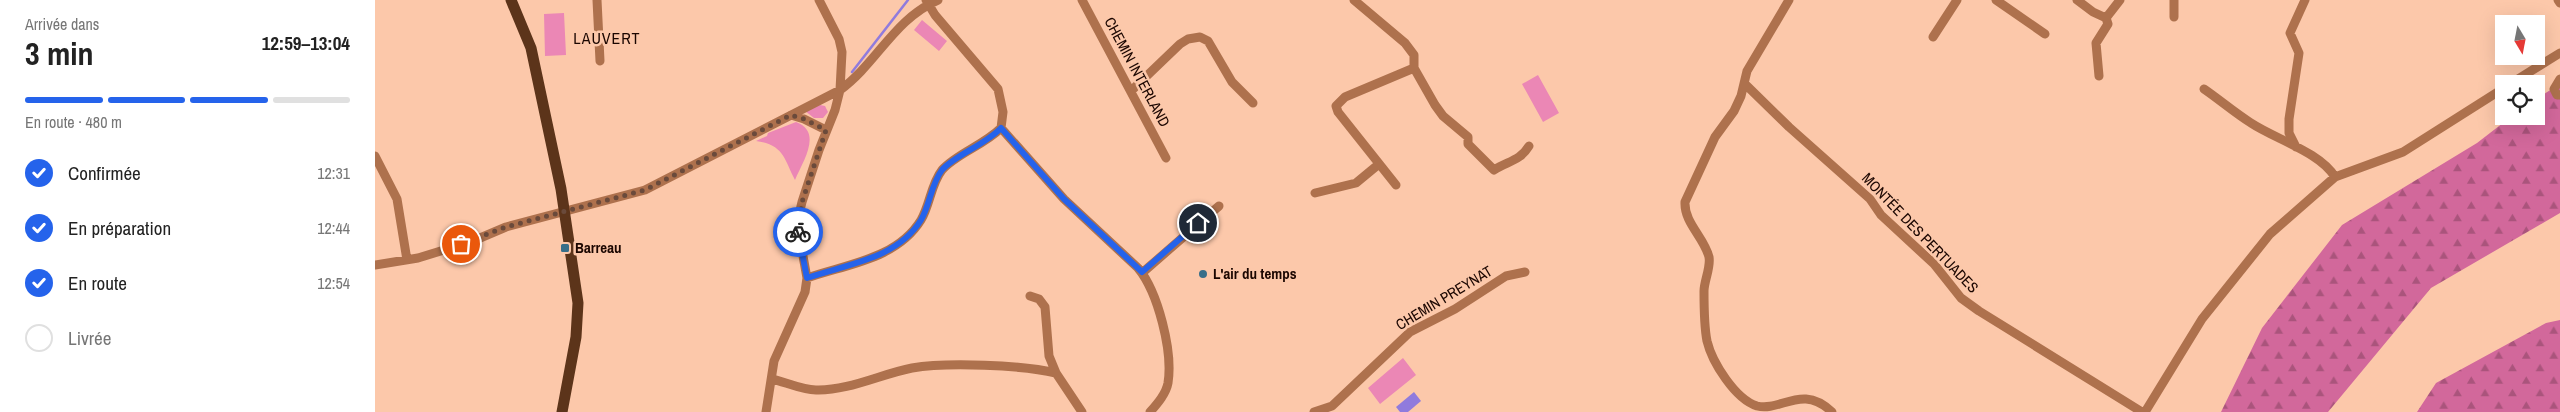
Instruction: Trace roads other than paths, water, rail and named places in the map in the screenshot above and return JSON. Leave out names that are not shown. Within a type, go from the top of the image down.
[{"type":"main road","points":[[511,0],[531,48],[553,160],[557,167],[561,212],[578,303],[576,337],[562,412]]},
{"type":"street","points":[[597,0],[600,61]]},
{"type":"street","points":[[766,412],[777,351],[805,292],[807,278],[797,224],[840,90],[843,52],[839,39],[819,0]]},
{"type":"street","points":[[375,265],[407,260],[473,241],[506,227],[645,190],[840,90],[857,77],[909,16],[927,2],[938,0]]},
{"type":"street","name":"CHEMIN INTERLAND","points":[[1082,0],[1166,158]]},
{"type":"street","points":[[1354,0],[1405,43],[1414,55],[1414,68],[1443,116],[1467,137],[1468,144],[1494,170],[1507,161],[1514,162],[1523,156],[1529,146]]},
{"type":"street","points":[[1789,0],[1747,71],[1745,84],[1734,111],[1715,137],[1685,202],[1685,211],[1709,258],[1704,289],[1707,340],[1723,375],[1734,389],[1755,405],[1765,407],[1791,400],[1809,400],[1824,404],[1832,412]]},
{"type":"street","points":[[1933,37],[1957,0]]},
{"type":"street","points":[[1996,0],[2045,34]]},
{"type":"street","points":[[2077,0],[2093,12],[2106,18],[2108,24],[2096,43],[2099,76]]},
{"type":"street","points":[[2106,18],[2120,0]]},
{"type":"street","points":[[2174,0],[2174,17]]},
{"type":"street","points":[[2297,148],[2289,133],[2289,119],[2299,53],[2290,33],[2305,0]]},
{"type":"street","points":[[2557,0],[2560,3]]},
{"type":"street","points":[[807,278],[879,256],[896,246],[910,235],[921,219],[942,170],[990,140],[1001,128],[1003,112],[998,89],[927,2]]},
{"type":"street","points":[[1131,91],[1180,44],[1188,39],[1200,37],[1208,41],[1232,82],[1253,103]]},
{"type":"street","points":[[2525,75],[2560,53]]},
{"type":"street","points":[[1396,185],[1336,106],[1345,96],[1414,68]]},
{"type":"street","points":[[2560,79],[2554,89],[2557,95],[2560,95]]},
{"type":"street","name":"MONTÉE DES PERTUADES","points":[[1745,84],[1789,127],[1870,199],[1881,215],[1934,264],[1961,298],[1979,311],[2144,412]]},
{"type":"street","points":[[2204,89],[2252,124],[2297,148],[2331,170],[2335,177]]},
{"type":"street","points":[[2144,412],[2188,338],[2249,257],[2270,234],[2335,177],[2403,152],[2495,94]]},
{"type":"street","points":[[791,115],[826,130]]},
{"type":"street","points":[[1001,128],[1064,199],[1142,272],[1148,280],[1157,303],[1168,361],[1168,384],[1162,397],[1150,412]]},
{"type":"street","points":[[375,156],[397,199],[407,260]]},
{"type":"street","points":[[1315,193],[1356,183],[1379,164]]},
{"type":"street","points":[[1142,272],[1219,206]]},
{"type":"street","name":"CHEMIN PREYNAT","points":[[1314,412],[1334,409],[1410,332],[1455,309],[1507,276],[1525,272]]},
{"type":"street","points":[[1030,296],[1039,299],[1045,307],[1049,356],[1056,373],[1082,412]]},
{"type":"street","points":[[1039,369],[1049,356]]},
{"type":"street","points":[[772,379],[815,390],[848,385],[913,368],[939,366],[1039,369],[1056,373]]},
{"type":"waterway","points":[[852,72],[908,0]]},
{"type":"place","name":"Barreau","points":[[565,248]]},
{"type":"place","name":"L'air du temps","points":[[1203,274]]},
{"type":"district","name":"LAUVERT","points":[[607,38]]}]
